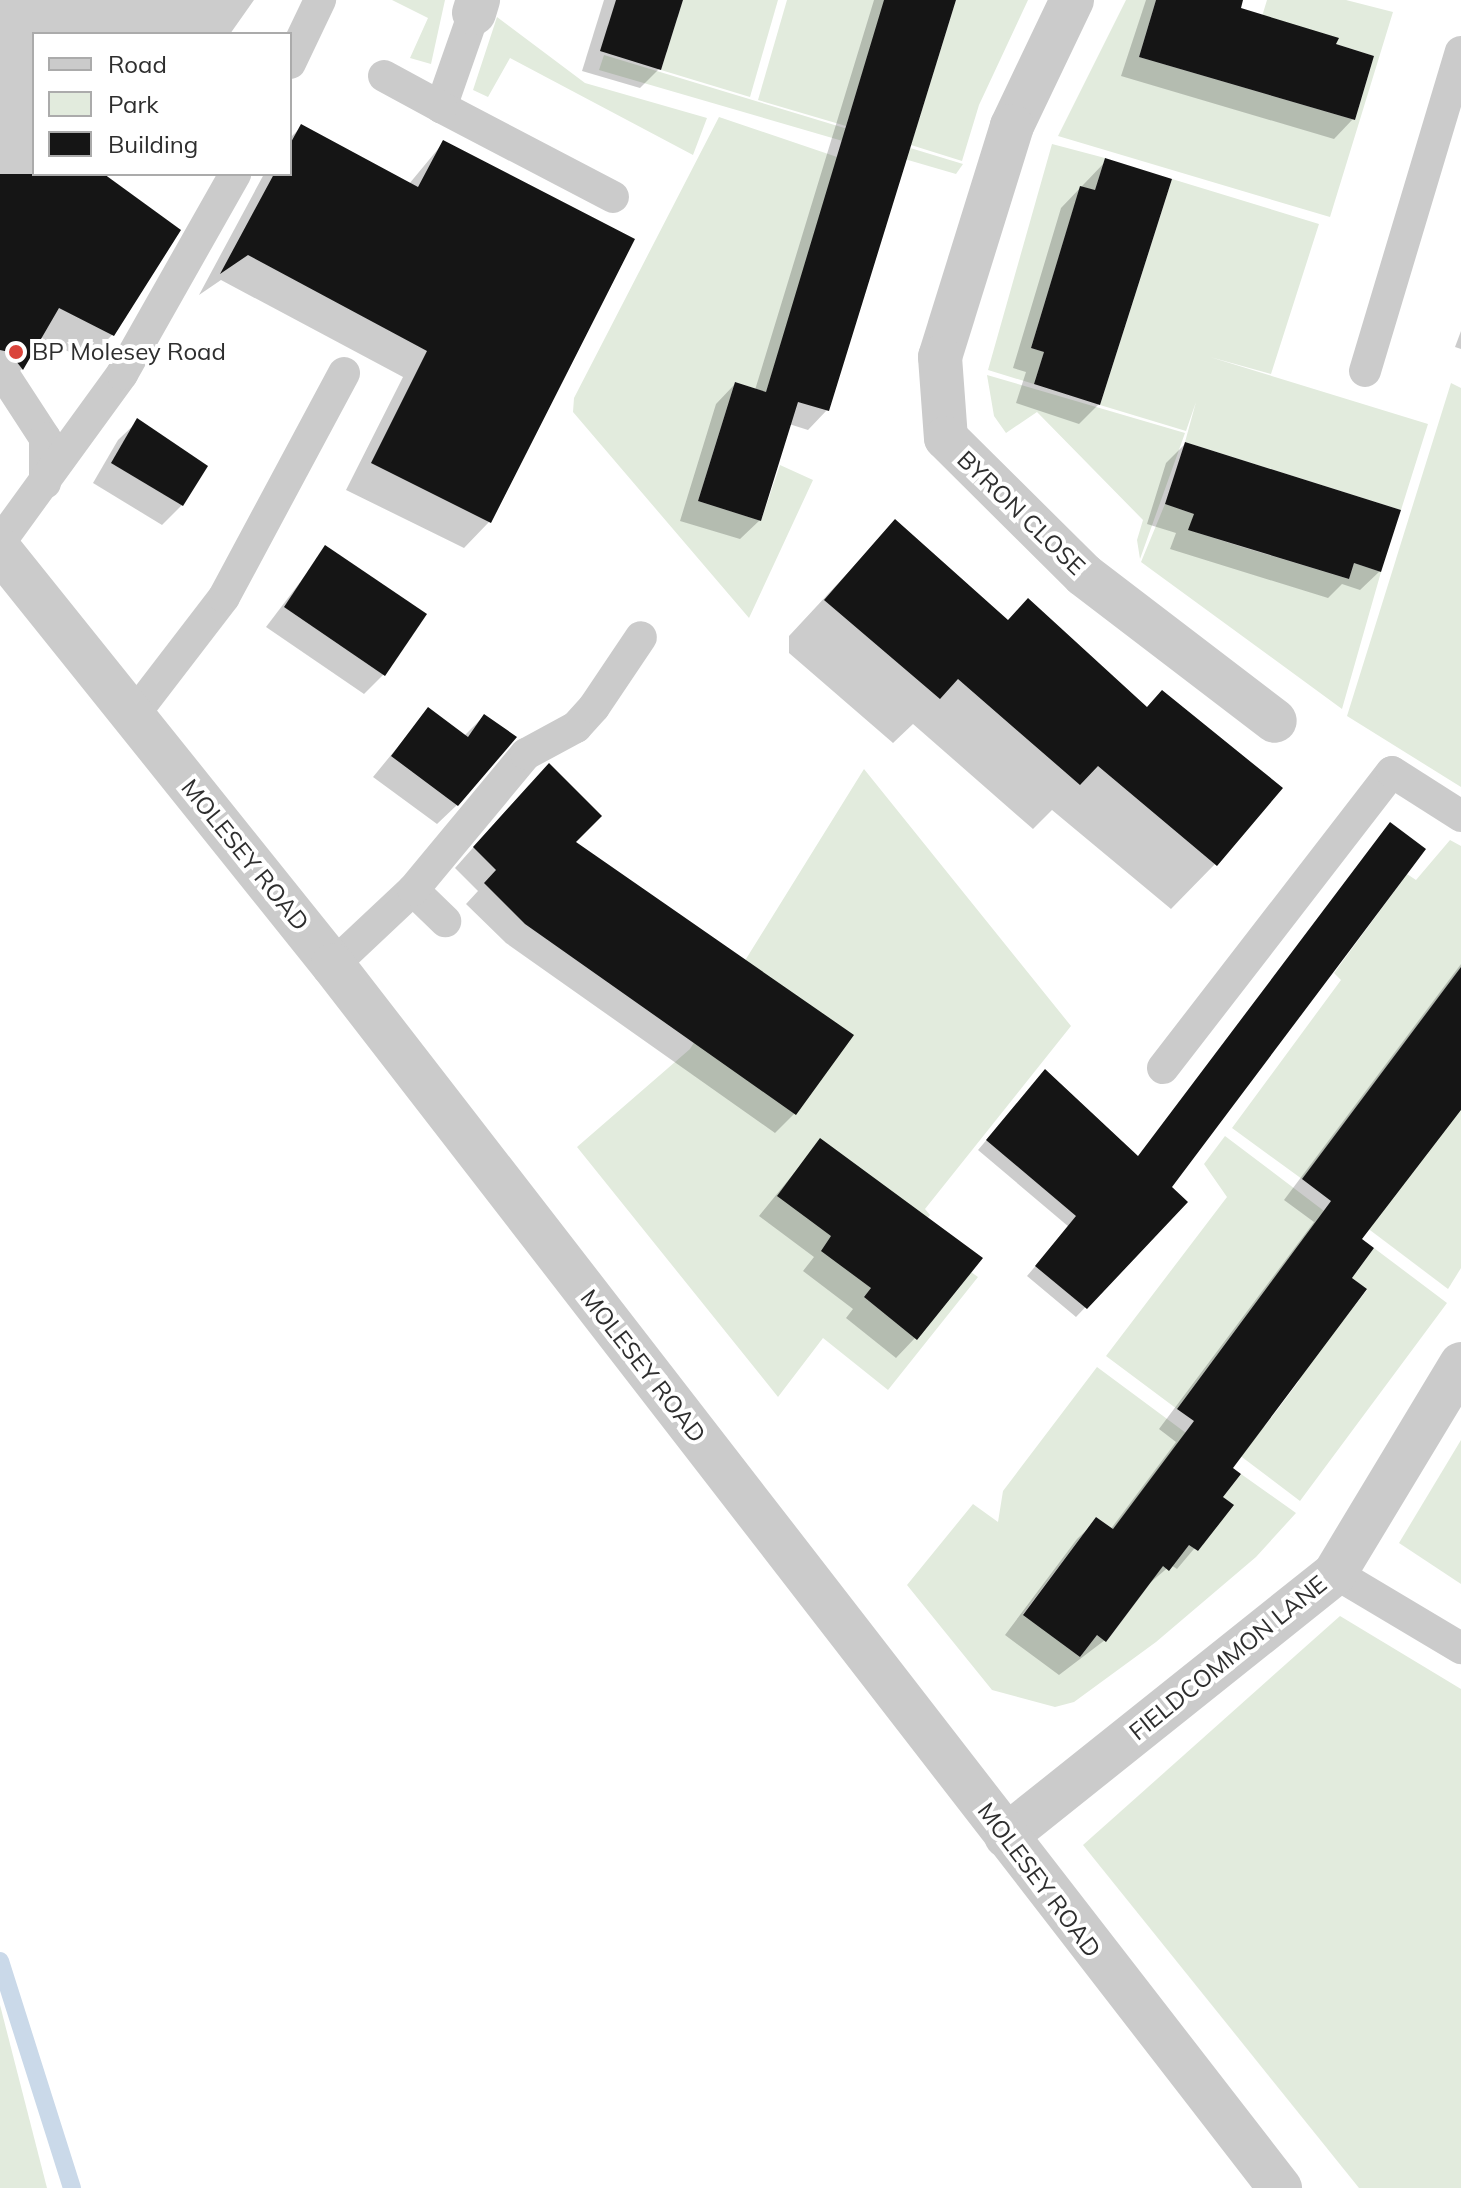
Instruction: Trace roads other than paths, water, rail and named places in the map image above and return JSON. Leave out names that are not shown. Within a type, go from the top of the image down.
[{"type":"street","name":"BYRON CLOSE","points":[[1072,0],[1012,126],[940,357],[946,438],[1084,575],[1275,721]]},
{"type":"street","name":"MOLESEY ROAD","points":[[0,550],[333,965],[1280,2188]]},
{"type":"street","name":"FIELDCOMMON LANE","points":[[1006,1836],[1335,1573],[1461,1364]]},
{"type":"lane","points":[[292,59],[320,0]]},
{"type":"lane","points":[[441,107],[476,6]]},
{"type":"lane","points":[[1365,371],[1461,52]]},
{"type":"lane","points":[[384,76],[613,197]]},
{"type":"lane","points":[[0,542],[122,374],[223,178]]},
{"type":"lane","points":[[0,369],[45,438],[45,483]]},
{"type":"lane","points":[[132,717],[224,597],[344,373]]},
{"type":"lane","points":[[333,965],[413,890],[526,754],[576,727],[594,707],[641,637]]},
{"type":"lane","points":[[1163,1068],[1392,772],[1461,816]]},
{"type":"lane","points":[[413,890],[445,921]]},
{"type":"lane","points":[[1335,1573],[1461,1648]]},
{"type":"waterway","points":[[0,1961],[72,2188]]},
{"type":"place","name":"BP Molesey Road","points":[[16,352]]}]
